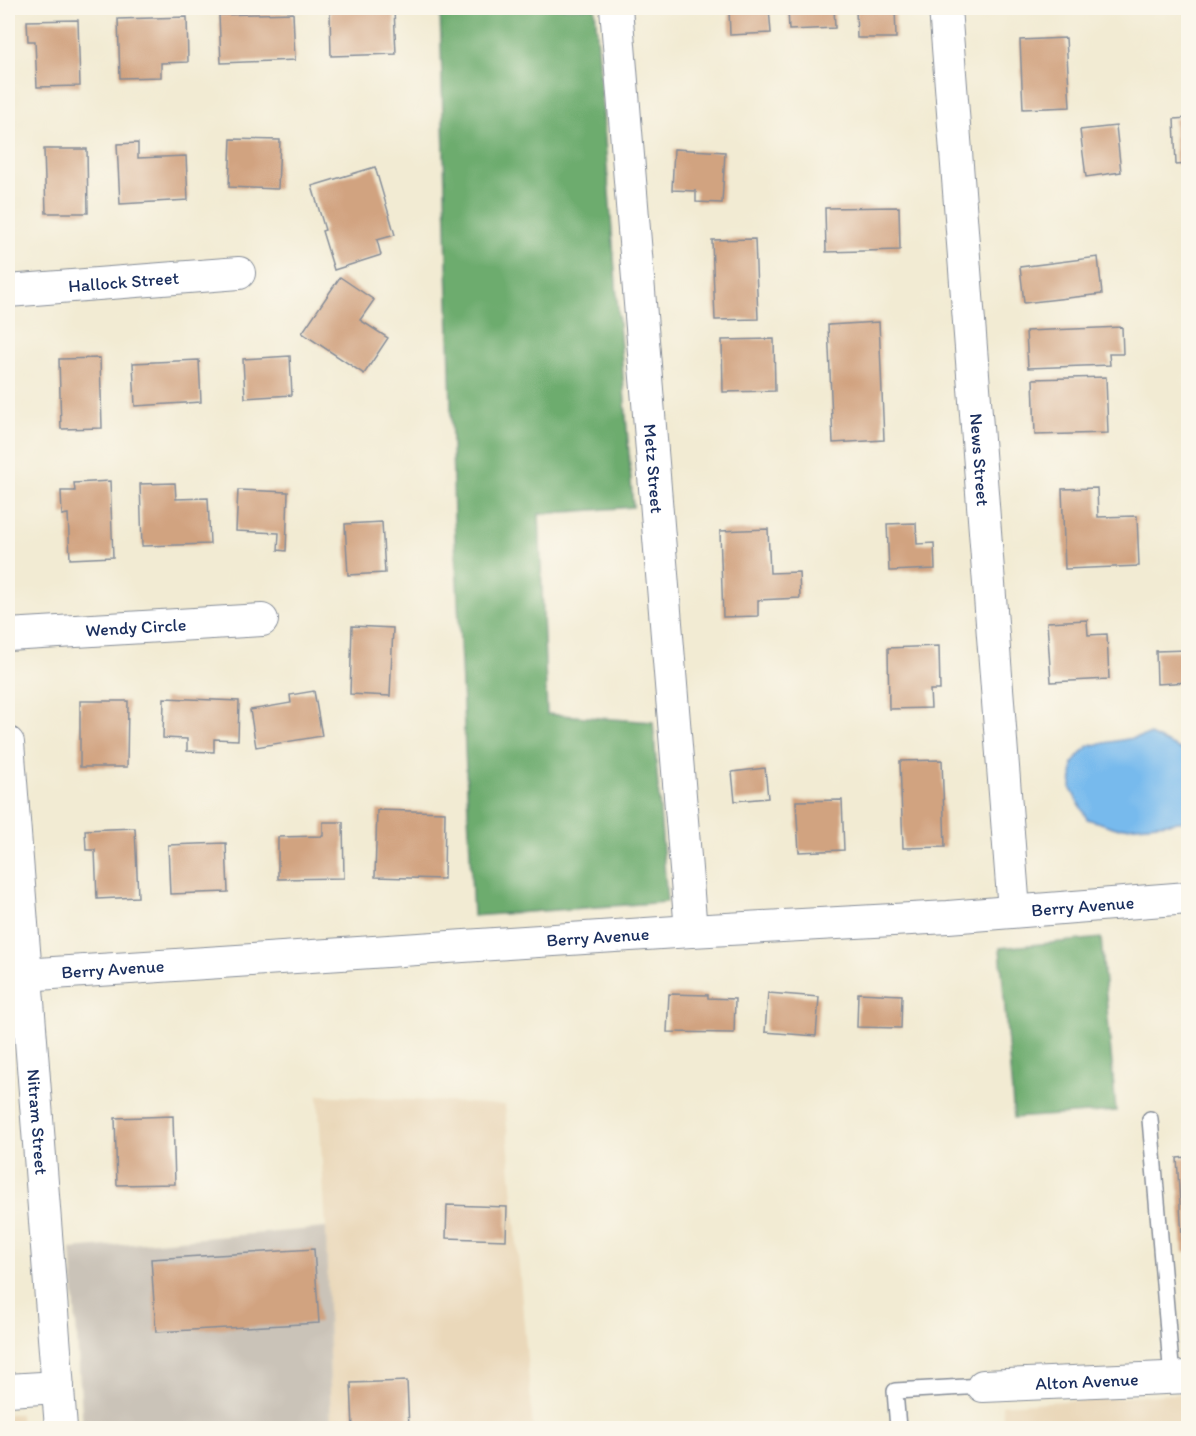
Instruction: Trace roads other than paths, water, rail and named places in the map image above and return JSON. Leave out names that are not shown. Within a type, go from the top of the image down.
[{"type":"street","name":"Metz Street","points":[[616,8],[691,931]]},
{"type":"street","name":"News Street","points":[[945,8],[1014,911]]},
{"type":"street","name":"Hallock Street","points":[[8,291],[239,273]]},
{"type":"street","name":"Wendy Circle","points":[[8,635],[262,620]]},
{"type":"street","name":"Nitram Street","points":[[8,743],[16,976],[61,1428]]},
{"type":"street","name":"Berry Avenue","points":[[16,976],[691,931],[948,917],[1188,898]]},
{"type":"street","name":"Alton Avenue","points":[[983,1386],[1180,1377]]},
{"type":"street","points":[[8,1390],[58,1387]]},
{"type":"lane","points":[[1150,1119],[1180,1377]]},
{"type":"lane","points":[[898,1428],[895,1391],[983,1386]]},
{"type":"water","points":[[1150,735],[1188,751],[1188,821],[1116,828],[1087,819],[1071,789],[1073,763],[1088,746]]}]
